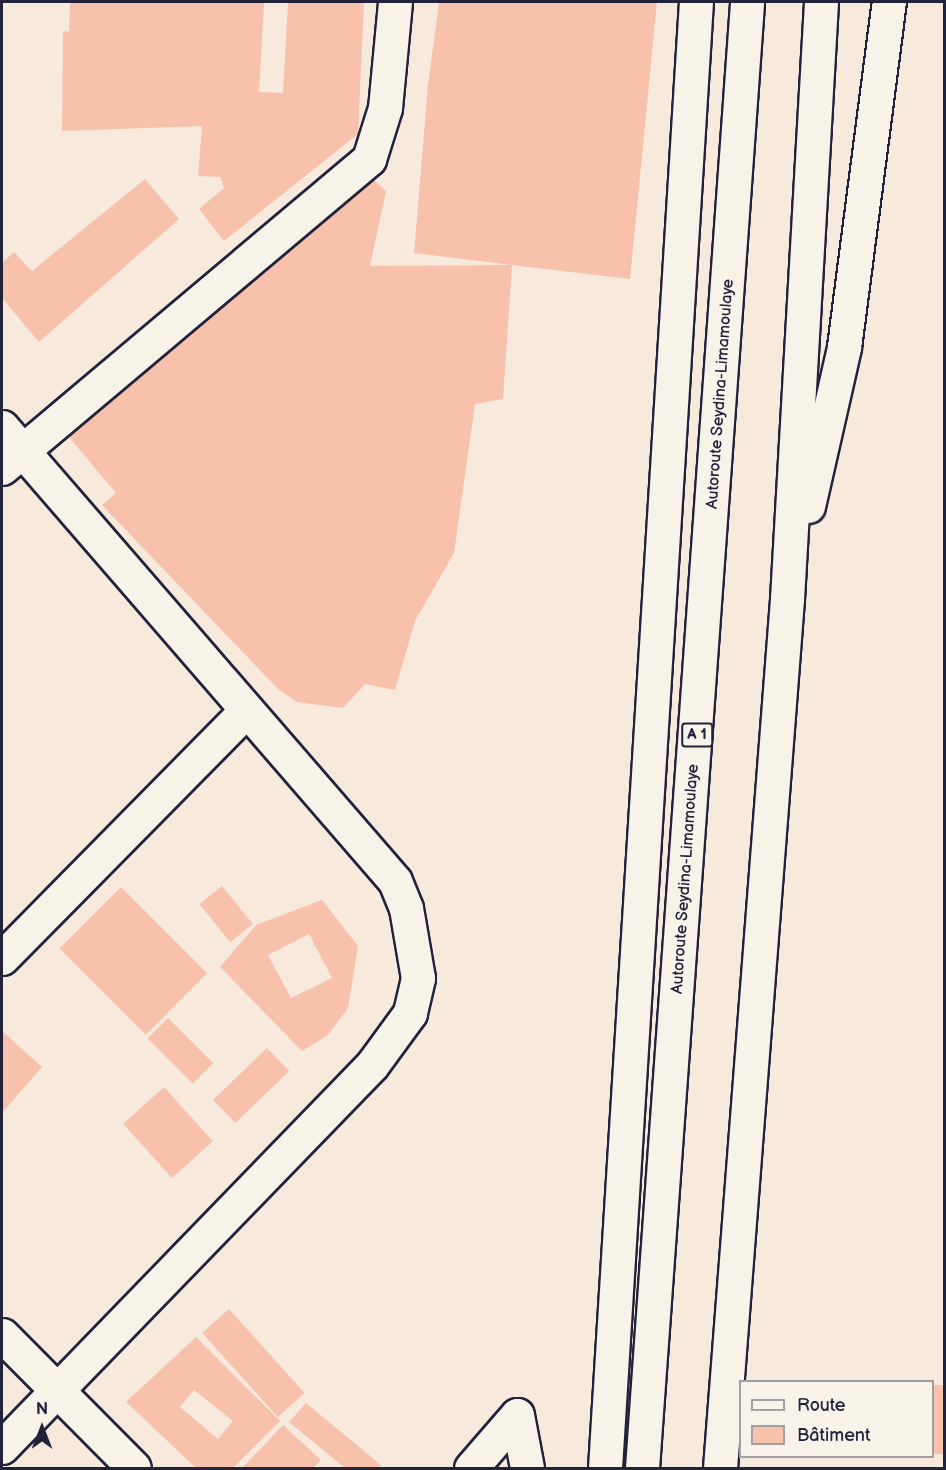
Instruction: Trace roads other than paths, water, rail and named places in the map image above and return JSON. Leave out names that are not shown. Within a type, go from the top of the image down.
[{"type":"main road","points":[[2,1447],[372,1065],[410,1013],[418,978],[414,941],[395,881],[8,448],[369,159],[385,108],[395,2]]},
{"type":"main road","points":[[605,1468],[696,2]]},
{"type":"main road","name":"Autoroute Seydina-Limamoulaye","points":[[642,1468],[747,2]]},
{"type":"main road","points":[[720,1468],[787,599],[821,2]]},
{"type":"main road","points":[[787,599],[844,347],[889,2]]},
{"type":"main road","points":[[2,958],[245,712]]},
{"type":"main road","points":[[2,1335],[134,1468]]},
{"type":"main road","points":[[471,1468],[517,1415],[527,1468]]}]
